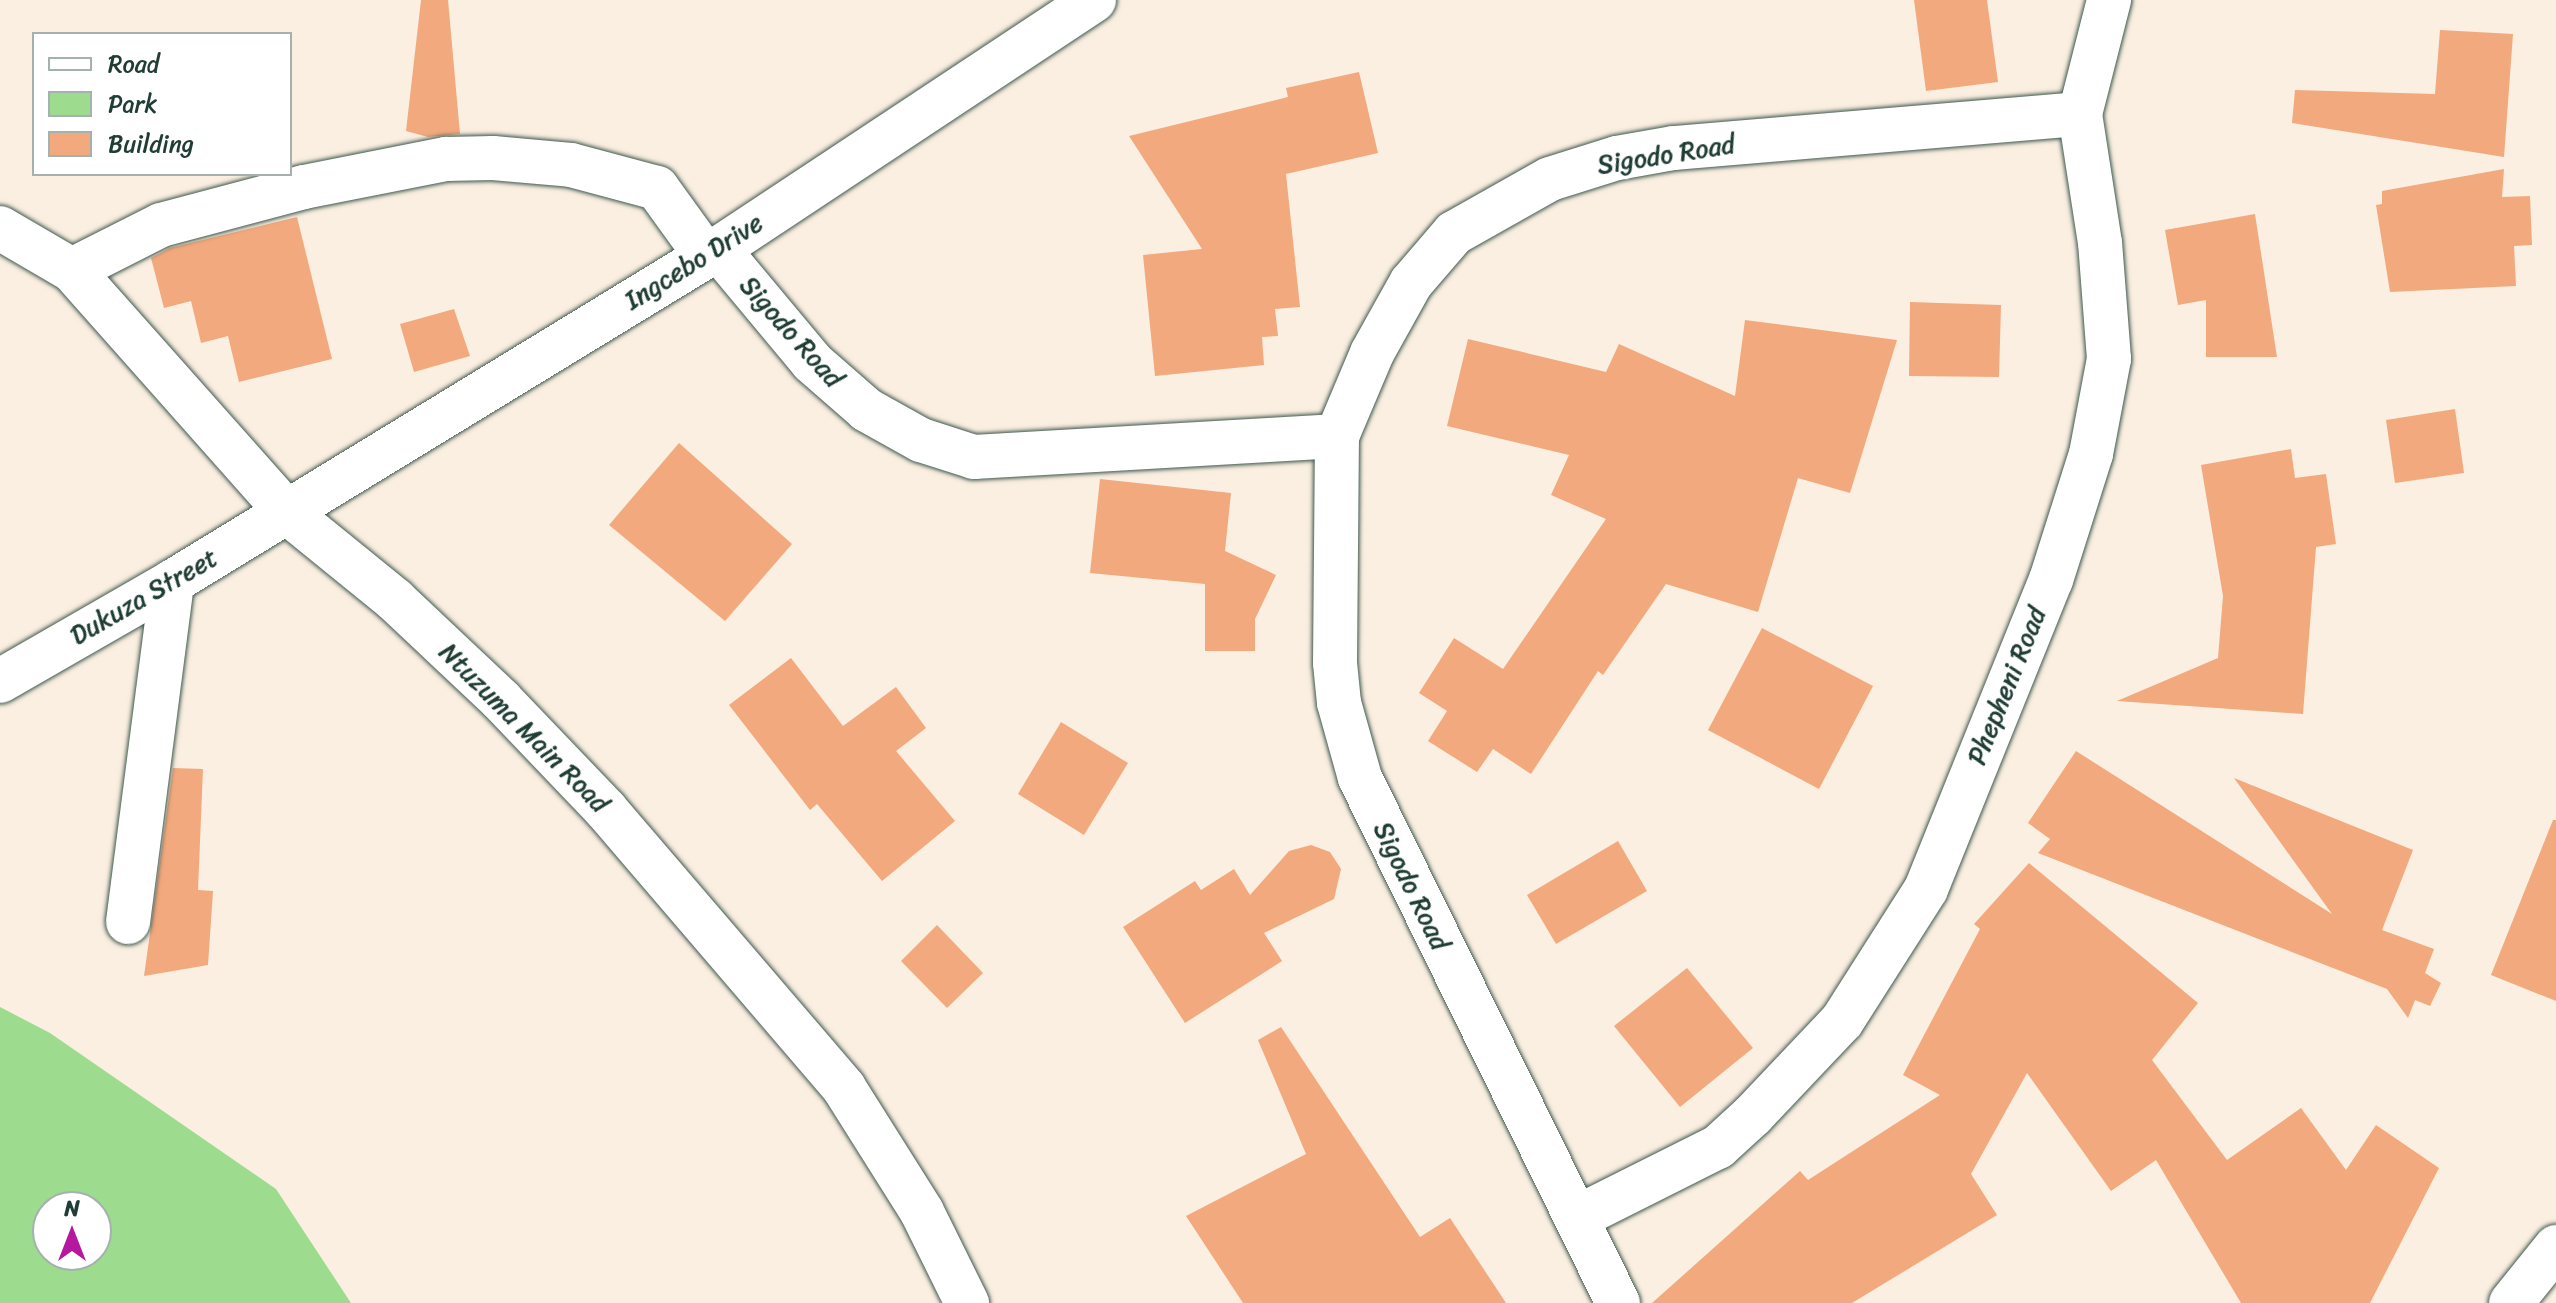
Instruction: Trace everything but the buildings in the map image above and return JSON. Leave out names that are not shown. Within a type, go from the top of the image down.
[{"type":"street","name":"Ingcebo Drive","points":[[288,513],[712,252],[1094,0]]},
{"type":"street","name":"Phepheni Road","points":[[1578,1217],[1718,1147],[1753,1115],[1842,1021],[1926,889],[2051,580],[2091,454],[2109,359],[2100,243],[2080,114],[2109,0]]},
{"type":"street","name":"Sigodo Road","points":[[1618,1303],[1578,1217],[1380,826],[1349,742],[1335,663],[1337,436],[1372,353],[1411,283],[1454,233],[1550,179],[1617,158],[1674,148],[2080,114]]},
{"type":"street","name":"Sigodo Road","points":[[72,270],[161,225],[304,187],[446,159],[493,158],[571,165],[657,188],[812,362],[867,410],[921,440],[974,457],[1114,445],[1337,436]]},
{"type":"street","name":"Ntuzuma Main Road","points":[[0,228],[72,270],[288,513],[395,600],[501,700],[717,935],[844,1088],[922,1212],[967,1303]]},
{"type":"street","name":"Dukuza Street","points":[[0,681],[288,513]]},
{"type":"street","points":[[128,922],[172,582]]},
{"type":"street","points":[[2511,1303],[2556,1247]]},
{"type":"green space","points":[[0,1007],[50,1033],[276,1189],[351,1303],[0,1303]]}]
